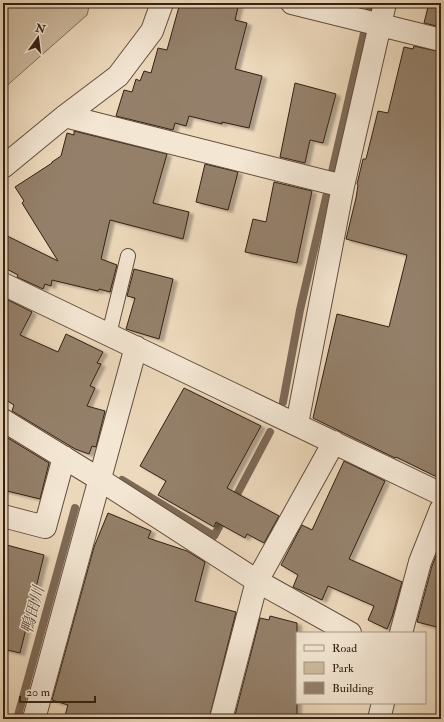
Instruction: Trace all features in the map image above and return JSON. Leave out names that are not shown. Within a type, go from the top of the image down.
[{"type":"street","points":[[3,167],[65,116],[118,76],[152,32],[162,3]]},
{"type":"street","points":[[292,3],[441,40]]},
{"type":"street","points":[[297,424],[334,183],[369,22],[385,3]]},
{"type":"street","points":[[65,116],[334,183]]},
{"type":"street","points":[[3,284],[441,494]]},
{"type":"street","points":[[34,719],[136,347]]},
{"type":"street","points":[[3,420],[99,478],[257,581],[348,632]]},
{"type":"street","points":[[221,719],[257,581],[334,442]]},
{"type":"street","points":[[3,516],[45,527],[64,457]]},
{"type":"street","points":[[401,632],[420,562],[441,509]]},
{"type":"street","points":[[379,719],[383,704]]},
{"type":"lane","points":[[109,334],[128,256]]},
{"type":"green space","points":[[3,3],[90,3],[87,15],[3,89]]},
{"type":"building","points":[[180,3],[239,3],[235,20],[247,23],[235,69],[262,76],[249,128],[222,122],[222,124],[189,116],[186,126],[175,123],[173,130],[116,116],[124,90],[132,92],[136,79],[140,81],[144,71],[151,73],[158,48],[167,50]]},
{"type":"building","points":[[429,3],[441,3],[441,27],[424,23]]},
{"type":"building","points":[[414,46],[441,52],[441,479],[313,418],[337,314],[389,327],[407,255],[346,239],[356,198],[357,184],[363,159],[366,159],[378,111],[388,113],[404,47],[413,49]]},
{"type":"building","points":[[295,83],[336,94],[323,143],[310,140],[305,163],[280,157]]},
{"type":"building","points":[[74,131],[167,154],[153,203],[189,212],[183,239],[110,220],[101,259],[117,265],[110,292],[99,289],[98,291],[52,280],[51,286],[45,284],[43,289],[17,277],[18,275],[3,267],[3,234],[58,261],[22,203],[24,201],[15,187],[61,156],[67,133],[74,135]]},
{"type":"building","points":[[205,164],[238,172],[228,210],[196,202]]},
{"type":"building","points":[[274,182],[312,191],[297,263],[245,252],[253,219],[266,222]]},
{"type":"building","points":[[134,269],[173,279],[159,339],[126,329],[135,298],[127,296]]},
{"type":"building","points":[[6,299],[32,312],[20,335],[58,352],[66,334],[103,352],[97,363],[101,364],[90,386],[95,388],[87,406],[105,411],[96,447],[92,446],[89,454],[75,449],[12,411],[14,405],[3,398],[3,306]]},
{"type":"building","points":[[184,388],[261,426],[227,488],[279,516],[264,543],[247,534],[245,538],[216,522],[214,527],[158,495],[166,481],[140,466]]},
{"type":"building","points":[[3,435],[49,463],[40,499],[3,490]]},
{"type":"building","points":[[344,461],[385,481],[349,559],[402,582],[387,629],[368,620],[374,606],[328,586],[322,600],[293,587],[298,575],[281,565],[302,525],[312,530]]},
{"type":"building","points":[[108,513],[151,531],[148,538],[187,551],[205,562],[195,601],[236,612],[209,719],[64,719],[68,705],[52,700],[94,547]]},
{"type":"building","points":[[3,544],[44,555],[20,653],[3,649]]},
{"type":"building","points":[[437,553],[441,553],[441,628],[417,622]]},
{"type":"building","points":[[270,616],[297,623],[297,719],[234,719],[260,618],[269,620]]},
{"type":"waterway","points":[[283,402],[300,310],[371,3]]},
{"type":"waterway","points":[[233,502],[270,432]]},
{"type":"waterway","points":[[122,480],[214,536],[225,516]]},
{"type":"waterway","name":"鴨田川","points":[[17,719],[75,508]]}]
